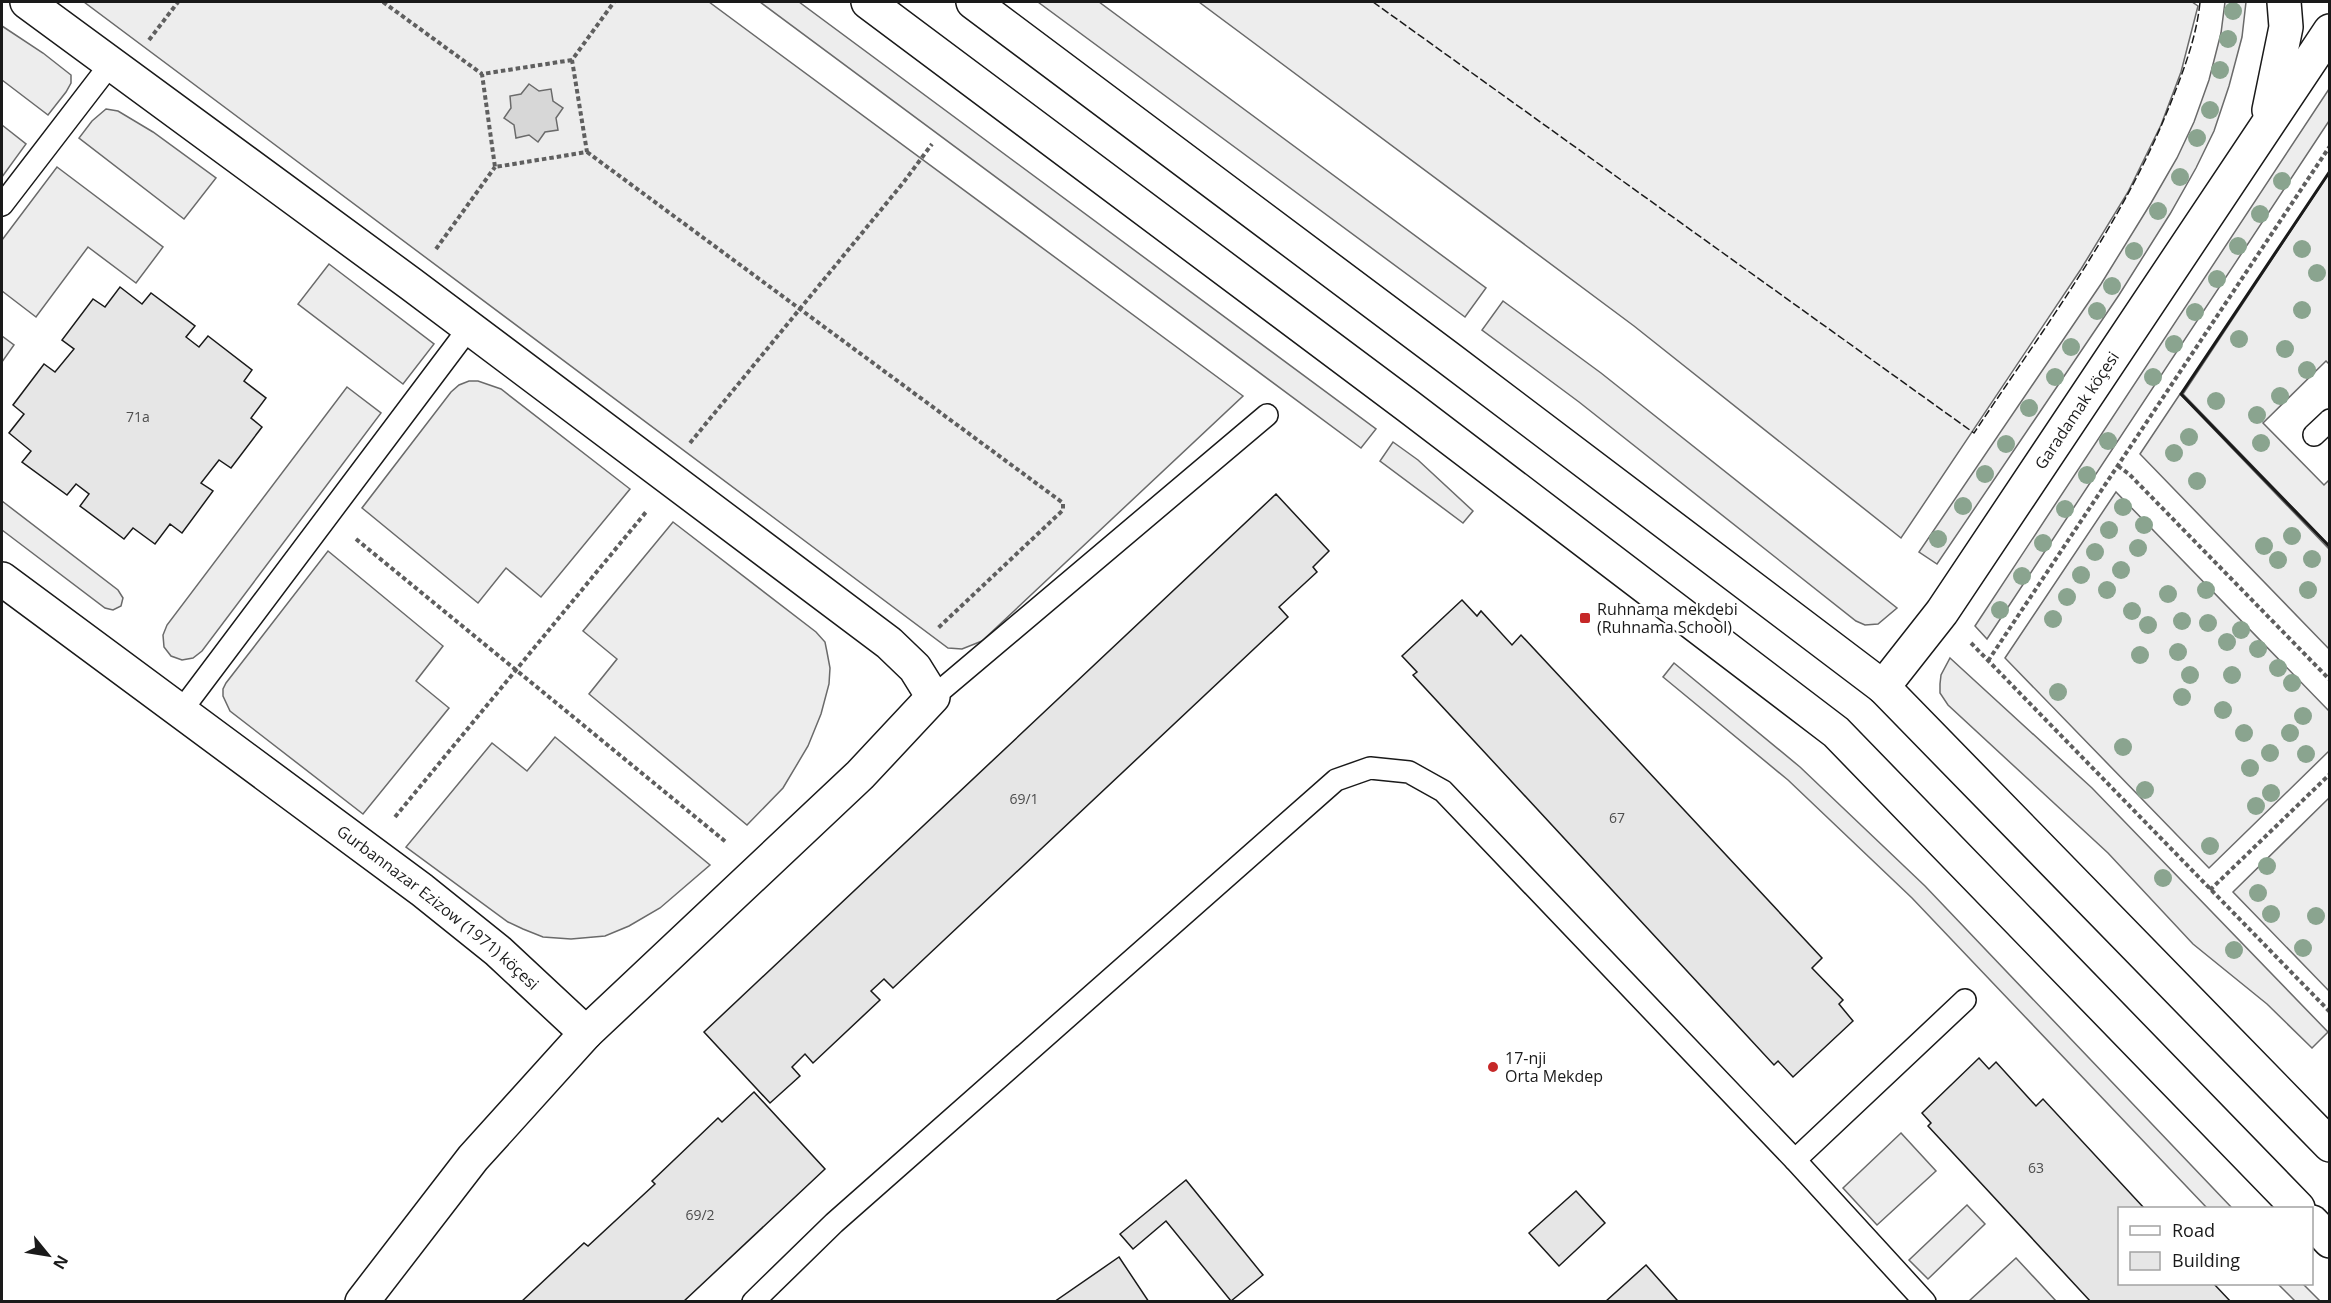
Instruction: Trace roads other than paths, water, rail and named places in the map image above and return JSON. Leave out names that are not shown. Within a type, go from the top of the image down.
[{"type":"main road","points":[[27,2],[112,62],[889,643],[915,668],[933,697],[860,775],[586,1033],[473,1158],[362,1302]]},
{"type":"main road","points":[[868,2],[1408,406],[1836,732],[2296,1207]]},
{"type":"main road","points":[[973,2],[1883,687],[2330,1145]]},
{"type":"main road","name":"Garadamak köçesi","points":[[2264,129],[2286,27],[2284,2]]},
{"type":"main road","name":"Garadamak köçesi","points":[[1883,687],[1942,612],[2330,31]]},
{"type":"main road","name":"Gurbannazar Ezizow (1971) köçesi","points":[[2,579],[422,890],[498,951],[586,1033]]},
{"type":"main road","points":[[2313,1223],[2330,1241]]},
{"type":"lane","points":[[2,205],[112,62]]},
{"type":"lane","points":[[181,711],[468,328]]},
{"type":"lane","points":[[933,697],[1267,415]]},
{"type":"lane","points":[[2314,435],[2330,420]]},
{"type":"lane","points":[[753,1302],[834,1223],[1336,780],[1370,768],[1409,772],[1443,791],[1795,1160],[1925,1302]]},
{"type":"lane","points":[[1795,1160],[1965,1000]]},
{"type":"place","name":"Ruhnama mekdebi (Ruhnama School)","points":[[1585,618]]},
{"type":"place","name":"17-nji Orta Mekdep","points":[[1493,1067]]}]
